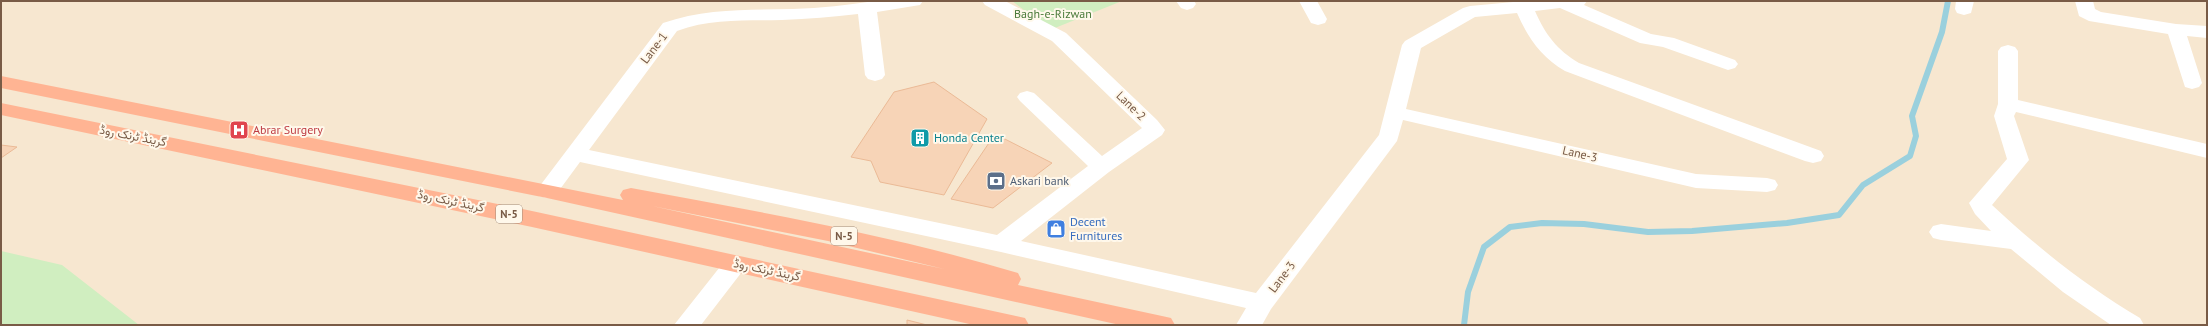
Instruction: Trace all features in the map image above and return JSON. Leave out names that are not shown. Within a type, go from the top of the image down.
[{"type":"highway","name":"N-5","points":[[1,82],[198,123],[547,191],[1162,325]]},
{"type":"highway","name":"گرینڈ ٹرنک روڈ","points":[[1,109],[335,177],[1016,325]]},
{"type":"highway","name":"N-5","points":[[547,191],[633,195],[828,233],[970,267],[1134,319]]},
{"type":"highway","points":[[736,264],[756,237]]},
{"type":"street","points":[[696,18],[710,1]]},
{"type":"street","name":"Lane-1","points":[[547,191],[670,27],[696,18],[798,14],[867,8],[914,1]]},
{"type":"street","name":"Lane-2","points":[[991,1],[1059,37],[1150,124],[1154,130],[1101,167],[1001,244]]},
{"type":"street","points":[[1308,1],[1318,19]]},
{"type":"street","points":[[2084,1],[2086,12],[2096,17],[2176,30],[2207,32]]},
{"type":"street","points":[[1566,2],[1647,39],[1667,42],[1728,64]]},
{"type":"street","name":"Lane-3","points":[[1249,325],[1262,303],[1389,136],[1412,45],[1470,12],[1566,2]]},
{"type":"street","points":[[1524,7],[1533,28],[1544,46],[1556,58],[1572,67],[1813,156]]},
{"type":"street","points":[[867,8],[875,75]]},
{"type":"street","points":[[2176,30],[2192,83]]},
{"type":"street","points":[[2008,50],[2008,104],[2004,116],[2018,160],[1980,203],[1983,209],[2016,242],[2107,312],[2131,325]]},
{"type":"street","points":[[1027,97],[1101,167]]},
{"type":"street","points":[[2008,104],[2207,151]]},
{"type":"street","name":"Lane-3","points":[[1394,112],[1696,181],[1767,185]]},
{"type":"street","points":[[574,154],[1001,244],[1262,303]]},
{"type":"street","points":[[1941,232],[2016,242]]},
{"type":"street","points":[[687,325],[736,264]]},
{"type":"shaded area","points":[[1,1],[2207,1],[2207,325],[1,325]]},
{"type":"green space","name":"Bagh-e-Rizwan","points":[[1012,1],[1122,1],[1050,30]]},
{"type":"green space","points":[[1,251],[62,265],[139,325],[1,325]]},
{"type":"building","name":"Honda Center","points":[[934,82],[987,119],[944,195],[880,182],[871,161],[851,157],[894,92]]},
{"type":"building","name":"Askari bank","points":[[995,134],[1052,163],[993,208],[951,199]]},
{"type":"building","points":[[1,145],[17,147],[1,158]]},
{"type":"building","points":[[907,320],[927,325],[907,325]]},
{"type":"waterway","points":[[1464,325],[1468,292],[1484,247],[1510,227],[1542,223],[1584,224],[1648,232],[1692,231],[1787,223],[1839,215],[1863,185],[1910,156],[1916,136],[1912,116],[1942,32],[1948,1]]},
{"type":"place","name":"Abrar Surgery","points":[[239,130]]},
{"type":"place","name":"Honda Center","points":[[920,138]]},
{"type":"place","name":"Askari bank","points":[[996,181]]},
{"type":"place","name":"Decent Furnitures","points":[[1056,229]]}]
